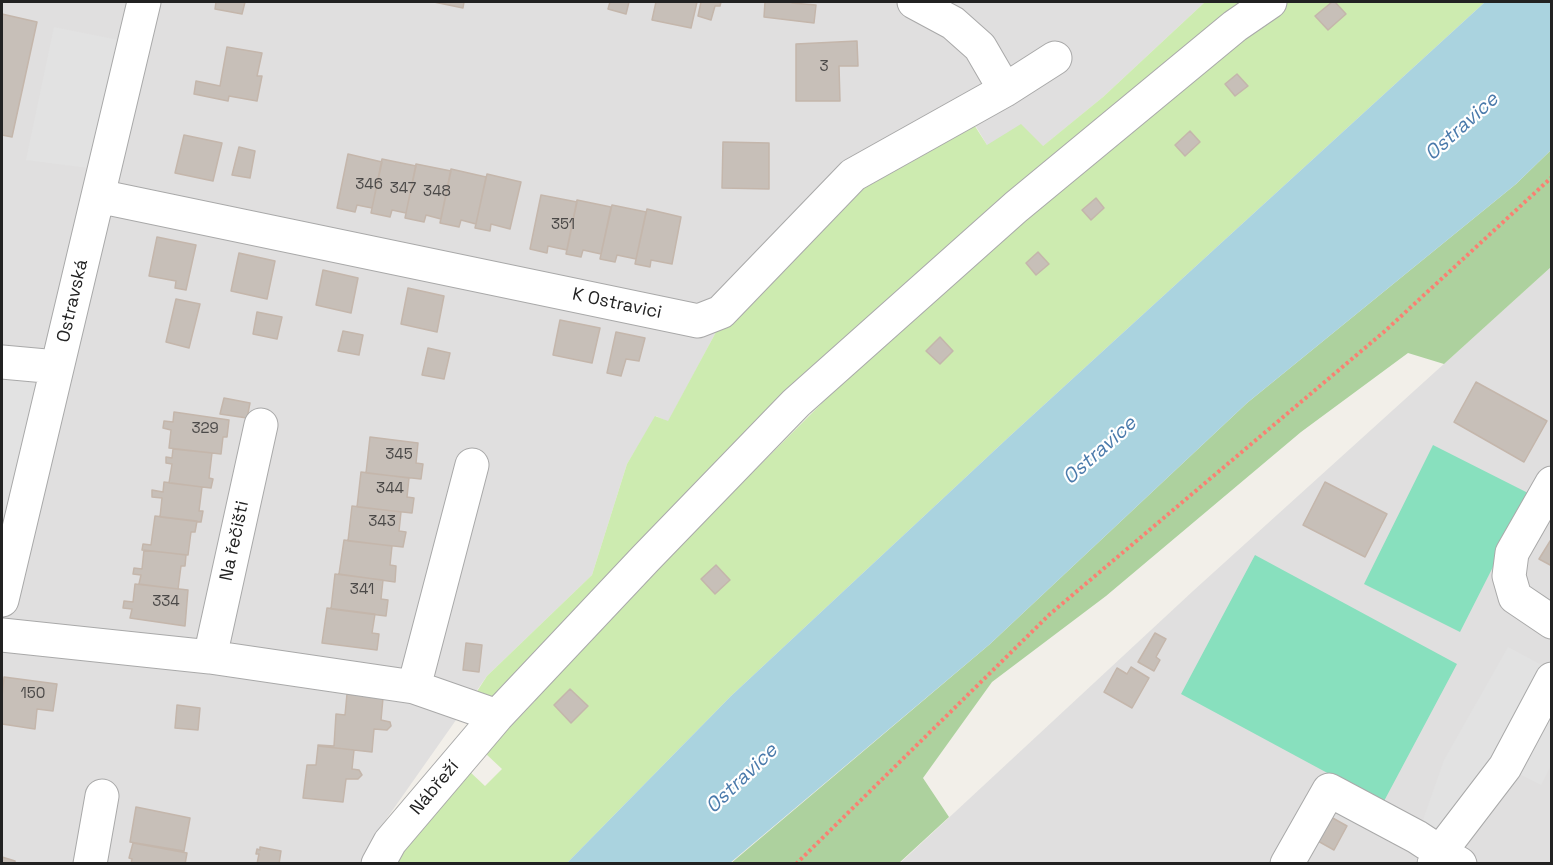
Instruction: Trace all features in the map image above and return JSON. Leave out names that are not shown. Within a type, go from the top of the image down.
[{"type":"street","name":"Ostravská","points":[[2,600],[144,2]]},
{"type":"street","points":[[914,2],[954,23],[980,47],[1005,90]]},
{"type":"street","name":"Nábřeží","points":[[378,864],[390,842],[497,716],[796,403],[1016,207],[1235,26],[1270,2]]},
{"type":"street","name":"K Ostravici","points":[[98,196],[698,321],[721,312],[853,175],[1005,90],[1055,58]]},
{"type":"street","points":[[2,362],[57,367]]},
{"type":"street","name":"Na řečišti","points":[[210,657],[261,424]]},
{"type":"street","points":[[414,687],[472,465]]},
{"type":"street","points":[[1551,483],[1512,553],[1509,576],[1515,597],[1551,622]]},
{"type":"street","points":[[2,635],[210,657],[414,687],[497,716]]},
{"type":"street","points":[[1287,864],[1329,790],[1417,837],[1445,860],[1505,767],[1551,679]]},
{"type":"street","points":[[90,864],[102,796]]},
{"type":"path","points":[[796,864],[1050,614],[1385,331],[1551,177]]},
{"type":"shaded area","points":[[2,2],[1205,2],[1103,97],[1042,147],[987,145],[972,120],[716,332],[668,422],[656,416],[627,464],[592,575],[487,676],[380,828],[361,863],[2,864]]},
{"type":"shaded area","points":[[54,27],[134,43],[104,170],[26,160]]},
{"type":"shaded area","points":[[1551,267],[1551,863],[899,864],[1193,591]]},
{"type":"shaded area","points":[[2,373],[54,380],[18,530],[2,528]]},
{"type":"shaded area","points":[[1508,647],[1551,670],[1551,765],[1541,785],[1505,767],[1440,852],[1417,837],[1444,760]]},
{"type":"green space","points":[[1205,2],[1247,2],[1025,190],[497,704],[474,696],[487,676],[592,575],[627,464],[655,416],[668,421],[716,332],[863,181],[971,120],[987,145],[1021,124],[1043,146],[1103,97]]},
{"type":"green space","points":[[1284,2],[1485,2],[1011,435],[731,696],[567,863],[390,864],[469,771],[485,786],[502,769],[485,753],[535,701],[530,695],[908,317]]},
{"type":"green space","points":[[1551,150],[1551,267],[1444,364],[1408,353],[1301,432],[1106,596],[992,682],[923,778],[949,817],[899,863],[730,864],[990,644],[1247,403],[1516,184]]},
{"type":"green space","points":[[1433,445],[1530,494],[1460,632],[1364,584]]},
{"type":"green space","points":[[1255,555],[1457,664],[1383,803],[1181,694]]},
{"type":"water","name":"Ostravice","points":[[1485,2],[1551,2],[1551,150],[1516,184],[1247,403],[990,644],[730,863],[567,863],[731,696],[1011,435]]},
{"type":"building","points":[[216,2],[245,2],[242,14],[215,9]]},
{"type":"building","points":[[434,2],[464,2],[463,8]]},
{"type":"building","points":[[610,2],[629,2],[626,14],[608,9]]},
{"type":"building","points":[[656,2],[697,2],[691,28],[652,20]]},
{"type":"building","points":[[701,2],[721,2],[720,6],[715,6],[711,20],[698,16]]},
{"type":"building","points":[[765,2],[816,5],[814,23],[764,17]]},
{"type":"building","points":[[1335,2],[1346,14],[1328,30],[1315,16]]},
{"type":"building","points":[[2,14],[37,22],[12,137],[2,135]]},
{"type":"building","points":[[857,41],[858,66],[839,66],[840,101],[796,101],[796,44]]},
{"type":"building","points":[[227,47],[262,53],[257,76],[262,76],[257,101],[229,96],[228,101],[194,94],[196,81],[220,86]]},
{"type":"building","points":[[1237,74],[1248,86],[1235,96],[1225,84]]},
{"type":"building","points":[[1190,131],[1200,142],[1185,156],[1175,145]]},
{"type":"building","points":[[184,135],[222,143],[213,181],[175,173]]},
{"type":"building","points":[[723,142],[769,143],[769,189],[722,188]]},
{"type":"building","points":[[239,147],[255,151],[250,178],[232,175]]},
{"type":"building","points":[[348,154],[382,162],[372,208],[357,205],[355,212],[337,208]]},
{"type":"building","points":[[382,159],[416,166],[406,213],[392,210],[390,217],[371,213]]},
{"type":"building","points":[[416,164],[451,171],[441,219],[426,215],[424,222],[405,218]]},
{"type":"building","points":[[451,169],[486,177],[476,224],[461,220],[459,227],[440,223]]},
{"type":"building","points":[[487,174],[521,182],[510,229],[491,224],[490,231],[475,228]]},
{"type":"building","points":[[541,195],[577,202],[567,250],[548,246],[547,253],[530,249]]},
{"type":"building","points":[[1096,198],[1104,208],[1091,220],[1082,210]]},
{"type":"building","points":[[577,200],[611,207],[601,254],[583,250],[581,257],[566,254]]},
{"type":"building","points":[[612,205],[646,212],[636,259],[617,255],[615,262],[600,259]]},
{"type":"building","points":[[647,209],[681,217],[672,264],[651,260],[650,267],[635,264]]},
{"type":"building","points":[[157,237],[196,245],[186,290],[175,288],[176,281],[149,276]]},
{"type":"building","points":[[1038,252],[1049,264],[1036,275],[1026,263]]},
{"type":"building","points":[[239,253],[275,261],[267,299],[231,291]]},
{"type":"building","points":[[323,270],[358,278],[351,313],[316,305]]},
{"type":"building","points":[[408,288],[444,296],[437,332],[401,324]]},
{"type":"building","points":[[176,299],[200,304],[189,348],[166,342]]},
{"type":"building","points":[[257,312],[282,317],[277,339],[253,334]]},
{"type":"building","points":[[560,320],[600,328],[592,363],[553,355]]},
{"type":"building","points":[[343,331],[363,335],[359,355],[338,351]]},
{"type":"building","points":[[616,332],[645,338],[639,361],[626,359],[621,376],[607,373]]},
{"type":"building","points":[[940,337],[953,351],[940,364],[926,351]]},
{"type":"building","points":[[428,348],[450,353],[444,379],[422,375]]},
{"type":"building","points":[[1476,382],[1547,421],[1524,462],[1454,422]]},
{"type":"building","points":[[224,398],[250,403],[247,418],[220,414]]},
{"type":"building","points":[[174,412],[229,420],[227,437],[223,437],[221,454],[169,448],[171,430],[163,428],[164,421],[173,422]]},
{"type":"building","points":[[370,437],[418,443],[416,463],[423,464],[421,479],[366,473]]},
{"type":"building","points":[[173,449],[212,453],[209,478],[213,479],[211,488],[169,483],[172,464],[166,463],[166,457],[172,458]]},
{"type":"building","points":[[361,472],[409,478],[407,497],[414,498],[412,513],[357,507]]},
{"type":"building","points":[[164,482],[202,487],[199,511],[203,511],[201,522],[160,517],[162,498],[152,497],[152,490],[163,492]]},
{"type":"building","points":[[1325,482],[1387,514],[1365,557],[1303,525]]},
{"type":"building","points":[[352,506],[401,512],[399,531],[406,532],[403,547],[348,541]]},
{"type":"building","points":[[155,516],[197,521],[195,532],[191,532],[188,555],[142,550],[143,544],[151,545]]},
{"type":"building","points":[[1552,538],[1552,566],[1539,559]]},
{"type":"building","points":[[344,540],[392,546],[390,565],[396,566],[395,582],[339,574]]},
{"type":"building","points":[[144,550],[186,555],[185,566],[181,566],[178,589],[139,584],[141,575],[133,574],[134,568],[142,569]]},
{"type":"building","points":[[716,565],[730,580],[715,594],[701,579]]},
{"type":"building","points":[[335,574],[383,580],[381,599],[388,600],[386,616],[331,609]]},
{"type":"building","points":[[135,584],[188,590],[185,626],[130,618],[132,609],[123,608],[124,601],[133,602]]},
{"type":"building","points":[[327,608],[375,614],[372,633],[379,634],[377,650],[322,643]]},
{"type":"building","points":[[1155,633],[1166,639],[1156,657],[1160,660],[1154,671],[1138,662]]},
{"type":"building","points":[[466,643],[482,645],[479,672],[463,670]]},
{"type":"building","points":[[1131,667],[1149,678],[1132,708],[1104,692],[1117,668],[1127,674]]},
{"type":"building","points":[[4,677],[57,684],[53,711],[37,709],[35,729],[2,724]]},
{"type":"building","points":[[570,689],[588,706],[571,723],[554,705]]},
{"type":"building","points":[[347,694],[383,698],[381,720],[390,722],[391,726],[387,730],[374,729],[372,752],[318,746],[334,746],[336,714],[345,715]]},
{"type":"building","points":[[177,705],[200,708],[198,730],[175,728]]},
{"type":"building","points":[[318,746],[354,750],[352,769],[359,770],[362,775],[358,779],[346,779],[343,802],[303,798],[307,765],[316,765]]},
{"type":"building","points":[[136,807],[190,818],[184,851],[130,842]]},
{"type":"building","points":[[1322,812],[1347,826],[1334,850],[1309,836]]},
{"type":"building","points":[[133,843],[187,853],[185,864],[131,864],[132,859],[129,858]]},
{"type":"building","points":[[260,847],[281,851],[279,864],[257,864],[259,854],[256,854]]},
{"type":"building","points":[[2,857],[15,861],[15,864],[2,864]]}]
